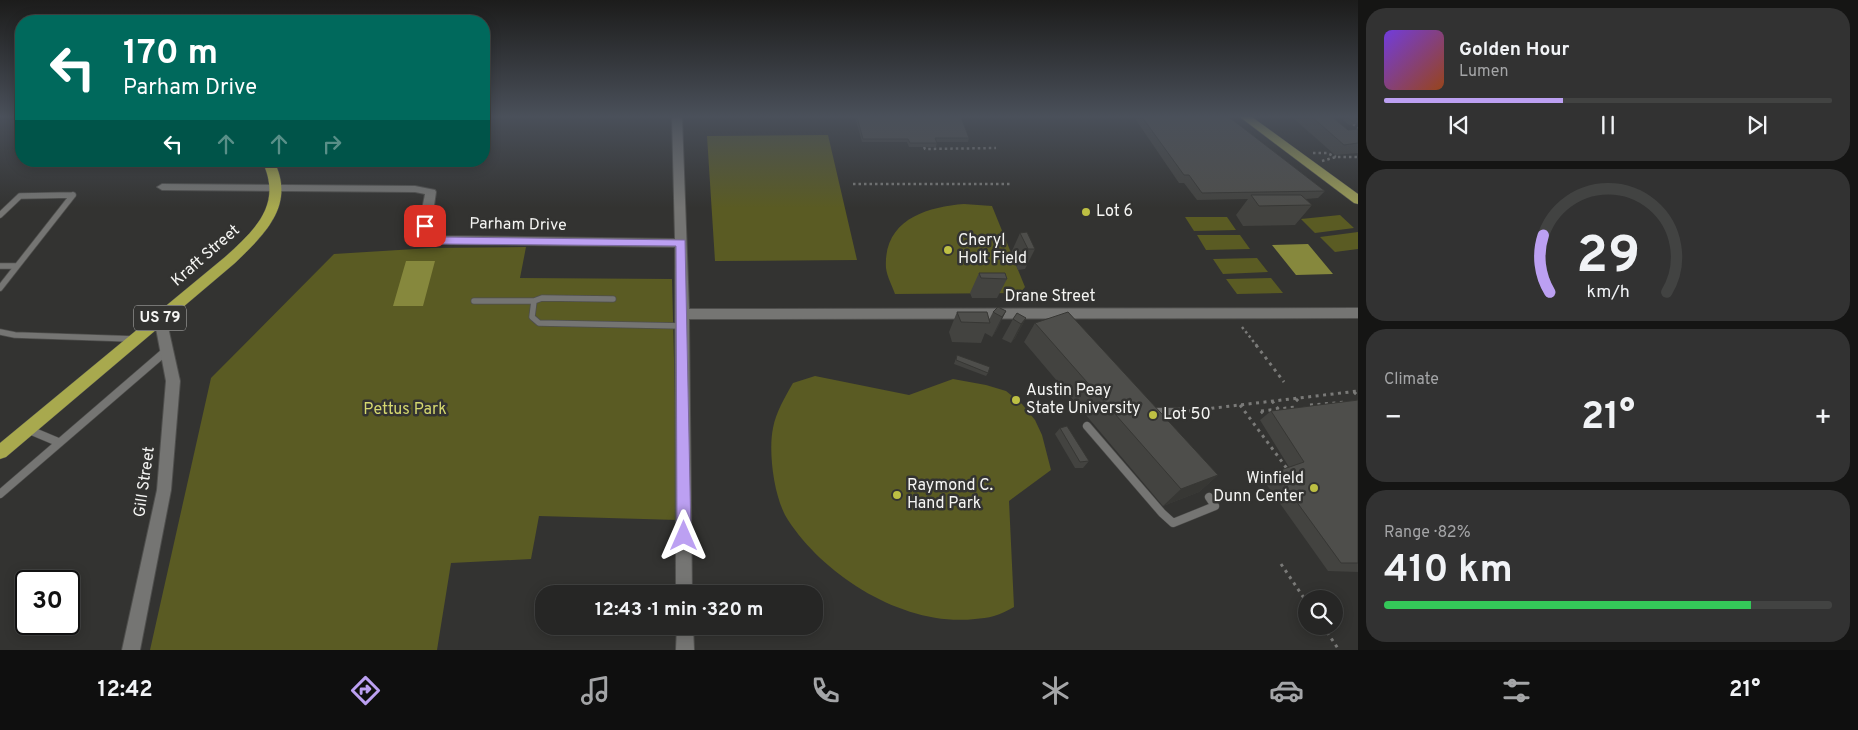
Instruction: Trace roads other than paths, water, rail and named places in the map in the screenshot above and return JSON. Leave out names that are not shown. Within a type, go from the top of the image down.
[{"type":"highway","points":[[272,167],[275,173],[278,189]]},
{"type":"highway","name":"Kraft Street","points":[[0,452],[230,260],[258,234],[276,200],[278,189]]},
{"type":"main road","points":[[1286,147],[1358,200]]},
{"type":"street","points":[[678,147],[683,320],[684,585]]},
{"type":"street","name":"Parham Drive","points":[[162,186],[278,189],[415,189],[431,192],[425,226],[430,236],[443,240],[681,243]]},
{"type":"street","name":"Drane Street","points":[[683,320],[1358,313]]},
{"type":"street","name":"Gill Street","points":[[132,650],[164,490],[173,381],[160,318]]},
{"type":"street","points":[[684,635],[685,650]]},
{"type":"lane","points":[[0,215],[20,196],[73,195],[0,288]]},
{"type":"lane","points":[[0,266],[17,266]]},
{"type":"lane","points":[[474,301],[534,301],[542,298],[613,299]]},
{"type":"lane","points":[[534,301],[532,317],[539,323],[683,320]]},
{"type":"lane","points":[[0,332],[15,336],[89,336],[135,340]]},
{"type":"lane","points":[[0,494],[58,442],[166,351]]},
{"type":"lane","points":[[1151,412],[1180,412]]},
{"type":"lane","points":[[1087,426],[1173,524],[1215,506],[1209,497]]},
{"type":"lane","points":[[27,429],[58,442]]},
{"type":"place","name":"Lot 6","points":[[1086,212]]},
{"type":"place","name":"Cheryl Holt Field","points":[[948,250]]},
{"type":"place","name":"Austin Peay State University","points":[[1016,400]]},
{"type":"place","name":"Lot 50","points":[[1153,415]]},
{"type":"place","name":"Winfield Dunn Center","points":[[1314,488]]},
{"type":"place","name":"Raymond C. Hand Park","points":[[897,495]]},
{"type":"park label","name":"Pettus Park","points":[[405,410]]}]
